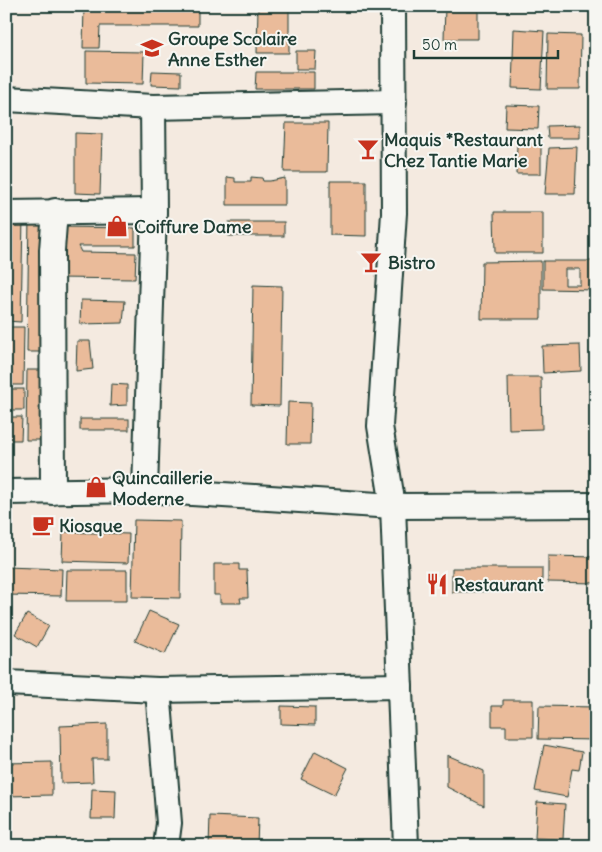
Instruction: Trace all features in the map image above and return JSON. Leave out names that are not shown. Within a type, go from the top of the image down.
[{"type":"street","points":[[393,6],[394,213],[380,426],[392,506],[406,846]]},
{"type":"street","points":[[6,99],[153,108],[394,102]]},
{"type":"street","points":[[145,490],[154,211],[153,108]]},
{"type":"street","points":[[53,492],[52,250],[55,211]]},
{"type":"street","points":[[6,212],[154,211]]},
{"type":"street","points":[[6,492],[145,490],[392,506],[596,505]]},
{"type":"street","points":[[6,683],[158,690],[400,686]]},
{"type":"street","points":[[158,690],[168,823],[166,846]]},
{"type":"building","points":[[84,6],[198,6],[198,26],[100,26],[99,48],[83,48]]},
{"type":"building","points":[[258,6],[289,6],[289,53],[257,53]]},
{"type":"building","points":[[445,6],[478,6],[478,39],[444,39]]},
{"type":"building","points":[[514,29],[544,31],[541,89],[512,88]]},
{"type":"building","points":[[548,34],[581,35],[580,89],[547,89]]},
{"type":"building","points":[[86,51],[144,52],[143,84],[86,83]]},
{"type":"building","points":[[296,51],[316,51],[315,69],[296,69]]},
{"type":"building","points":[[152,71],[181,72],[181,86],[151,85]]},
{"type":"building","points":[[256,72],[314,72],[314,89],[255,89]]},
{"type":"building","points":[[506,105],[539,106],[538,129],[505,128]]},
{"type":"building","points":[[286,123],[328,123],[327,172],[284,172]]},
{"type":"building","points":[[580,125],[580,138],[548,138],[547,126]]},
{"type":"building","points":[[75,133],[102,134],[100,194],[75,193]]},
{"type":"building","points":[[517,144],[541,144],[541,174],[516,174]]},
{"type":"building","points":[[577,147],[575,194],[545,194],[549,148]]},
{"type":"building","points":[[227,177],[235,178],[235,182],[251,182],[251,177],[262,178],[263,181],[285,178],[285,205],[227,205]]},
{"type":"building","points":[[330,181],[366,181],[366,236],[330,235]]},
{"type":"building","points":[[494,212],[543,212],[543,253],[495,253]]},
{"type":"building","points":[[29,215],[51,215],[48,352],[27,352]]},
{"type":"building","points":[[6,216],[23,216],[21,322],[6,321]]},
{"type":"building","points":[[229,222],[284,222],[284,236],[229,236]]},
{"type":"building","points":[[59,227],[135,228],[135,246],[78,246],[81,252],[136,253],[135,279],[58,278]]},
{"type":"building","points":[[541,261],[541,319],[481,319],[482,262]]},
{"type":"building","points":[[543,261],[596,261],[596,290],[543,289]],"holes":[[[565,269],[580,269],[580,285],[565,285]]]},
{"type":"building","points":[[253,285],[282,286],[280,406],[251,405]]},
{"type":"building","points":[[81,300],[125,301],[123,323],[80,324]]},
{"type":"building","points":[[6,327],[24,327],[23,385],[6,385]]},
{"type":"building","points":[[77,341],[90,341],[93,369],[76,371]]},
{"type":"building","points":[[580,345],[581,371],[543,373],[542,346]]},
{"type":"building","points":[[27,370],[49,370],[48,440],[26,440]]},
{"type":"building","points":[[508,377],[541,377],[542,429],[509,430]]},
{"type":"building","points":[[111,384],[127,385],[127,405],[110,406]]},
{"type":"building","points":[[6,389],[24,389],[24,410],[6,410]]},
{"type":"building","points":[[288,402],[311,403],[310,444],[287,444]]},
{"type":"building","points":[[6,417],[22,417],[21,440],[6,440]]},
{"type":"building","points":[[80,419],[129,419],[129,430],[80,430]]},
{"type":"building","points":[[134,520],[181,521],[180,598],[132,597]]},
{"type":"building","points":[[63,532],[129,534],[128,563],[62,561]]},
{"type":"building","points":[[548,556],[596,557],[596,583],[548,582]]},
{"type":"building","points":[[214,564],[239,564],[239,570],[247,570],[248,598],[240,598],[241,603],[220,603],[220,595],[214,595]]},
{"type":"building","points":[[6,567],[62,569],[61,596],[6,595]]},
{"type":"building","points":[[452,568],[542,568],[542,591],[452,592]]},
{"type":"building","points":[[67,570],[127,570],[127,601],[66,601]]},
{"type":"building","points":[[149,611],[179,624],[165,654],[135,641]]},
{"type":"building","points":[[27,614],[49,626],[37,647],[15,634]]},
{"type":"building","points":[[503,700],[533,700],[533,737],[506,737],[506,726],[492,726],[492,706],[503,706]]},
{"type":"building","points":[[281,706],[315,707],[315,725],[281,724]]},
{"type":"building","points":[[539,706],[596,707],[596,740],[538,739]]},
{"type":"building","points":[[107,724],[107,759],[92,759],[93,782],[61,783],[60,726]]},
{"type":"building","points":[[544,745],[582,752],[579,770],[572,769],[567,797],[535,791]]},
{"type":"building","points":[[315,751],[348,768],[334,795],[301,779]]},
{"type":"building","points":[[447,755],[484,771],[484,806],[447,787]]},
{"type":"building","points":[[52,762],[52,795],[6,796],[6,763]]},
{"type":"building","points":[[92,789],[116,790],[115,819],[91,819]]},
{"type":"building","points":[[537,802],[565,804],[563,839],[535,838]]},
{"type":"building","points":[[210,816],[258,818],[257,846],[209,846]]},
{"type":"place","name":"Groupe Scolaire Anne Esther","points":[[152,48]]},
{"type":"place","name":"Maquis *Restaurant Chez Tantie Marie","points":[[368,149]]},
{"type":"place","name":"Coiffure Dame","points":[[117,226]]},
{"type":"place","name":"Bistro","points":[[371,262]]},
{"type":"place","name":"Quincaillerie Moderne","points":[[96,487]]},
{"type":"place","name":"Kiosque","points":[[43,525]]},
{"type":"place","name":"Restaurant","points":[[437,584]]}]
